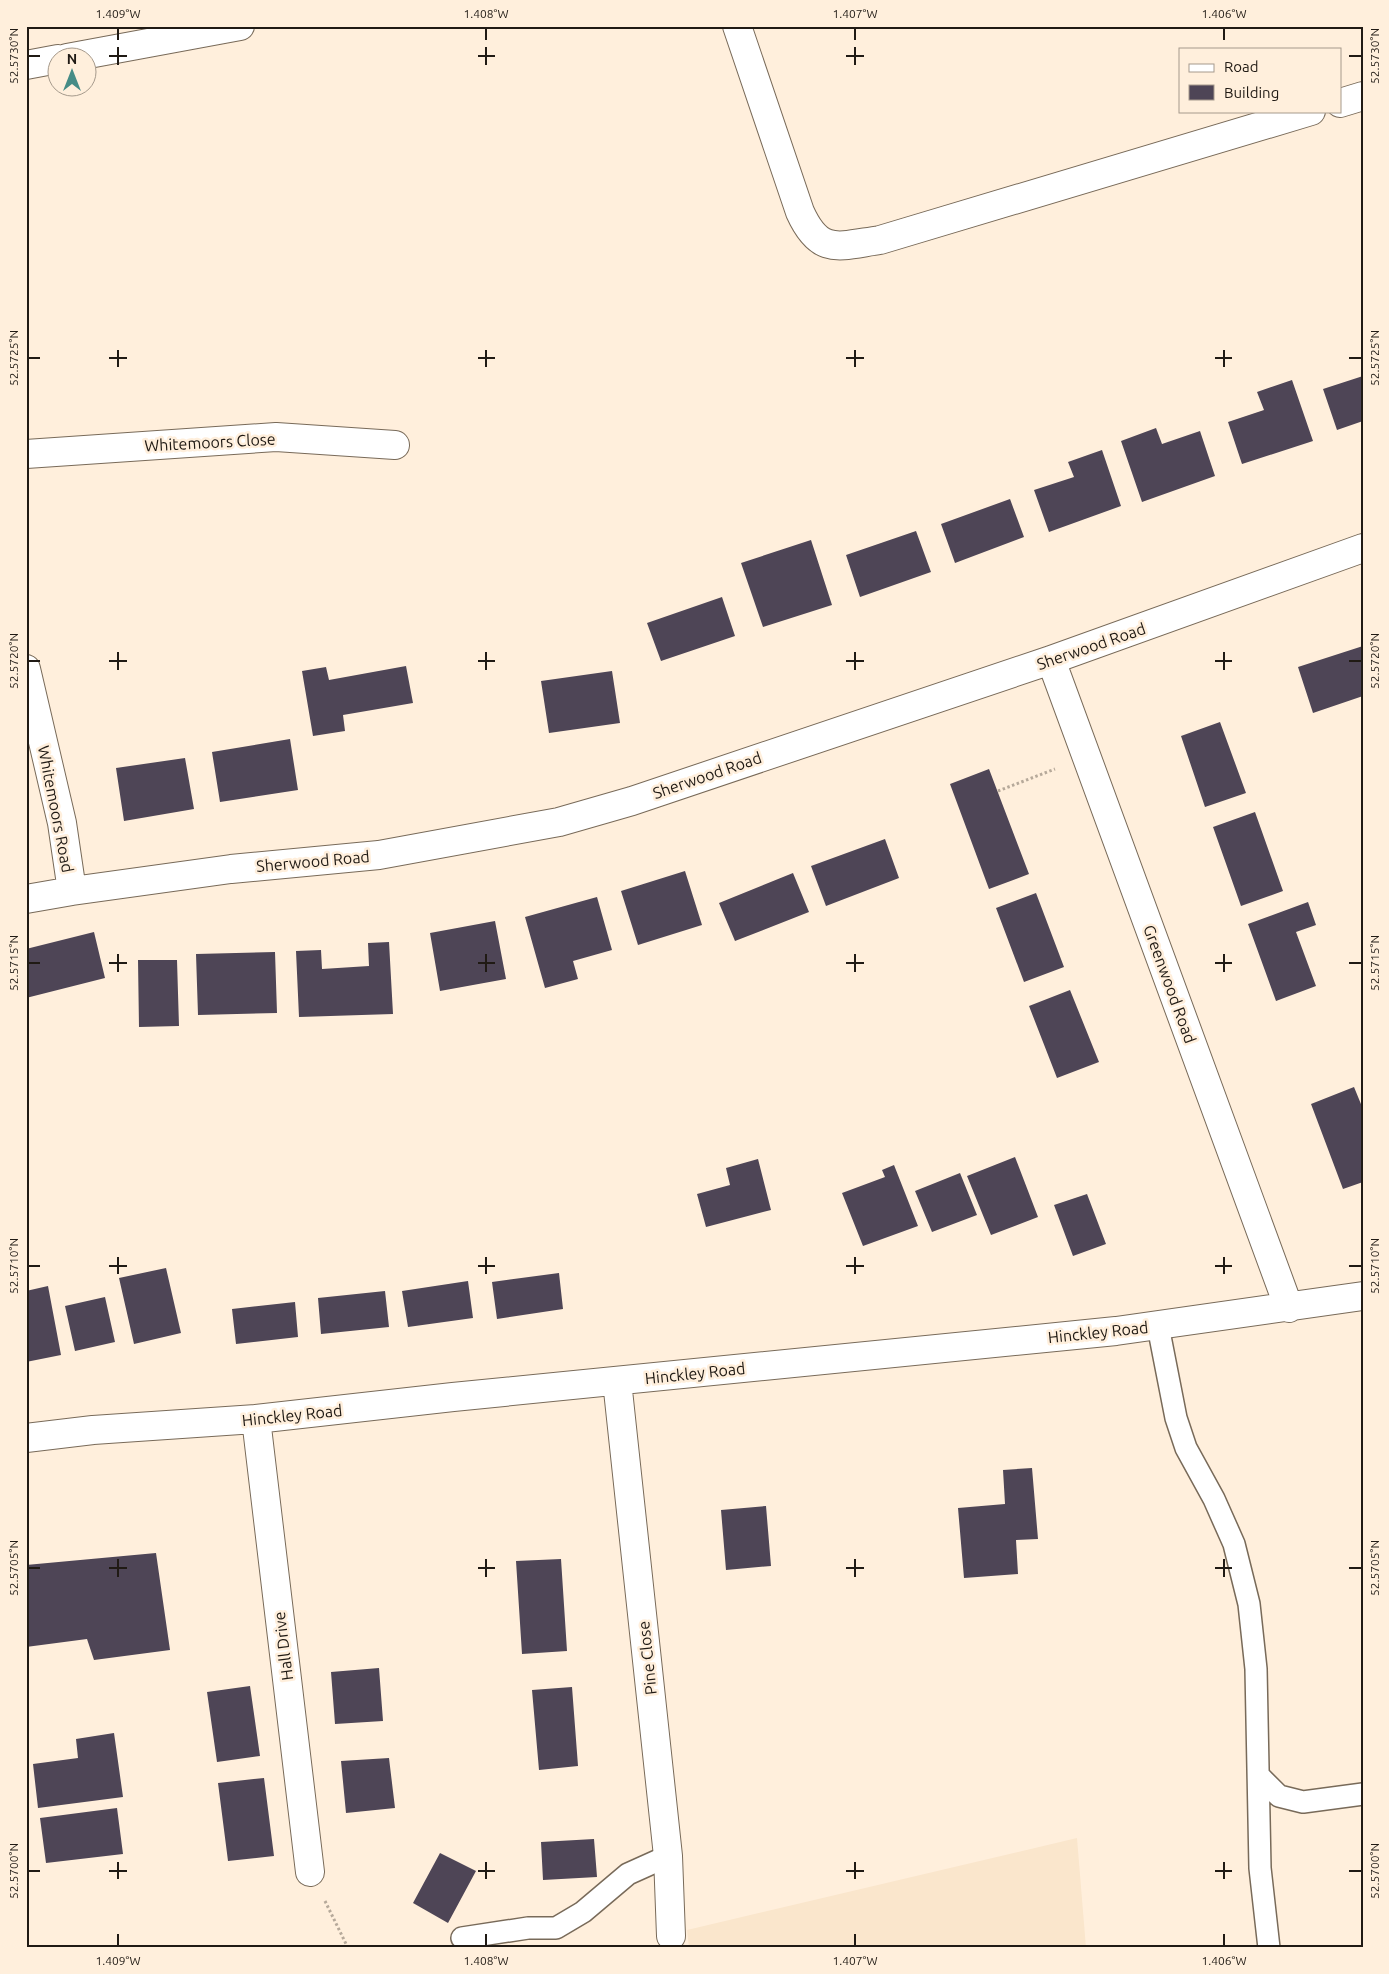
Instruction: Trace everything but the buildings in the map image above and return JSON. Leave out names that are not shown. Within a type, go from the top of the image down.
[{"type":"street","points":[[98,52],[240,26]]},
{"type":"street","points":[[737,26],[800,212],[809,232],[822,243],[841,246],[880,240],[1308,112]]},
{"type":"street","points":[[26,65],[48,61]]},
{"type":"street","points":[[1342,102],[1363,96]]},
{"type":"street","name":"Whitemoors Close","points":[[26,454],[276,437],[395,445]]},
{"type":"street","name":"Sherwood Road","points":[[26,900],[72,891],[231,869],[379,855],[559,822],[632,801],[1051,660],[1363,548]]},
{"type":"street","name":"Greenwood Road","points":[[1051,660],[1289,1308]]},
{"type":"street","name":"Whitemoors Road","points":[[26,669],[62,824],[72,891]]},
{"type":"street","name":"Hinckley Road","points":[[26,1438],[94,1430],[256,1419],[1158,1326],[1363,1296]]},
{"type":"street","name":"Pine Close","points":[[617,1381],[668,1856],[671,1942]]},
{"type":"street","name":"Hall Drive","points":[[256,1419],[310,1872]]},
{"type":"lane","points":[[1158,1326],[1174,1408],[1186,1448],[1214,1499],[1234,1544],[1249,1604],[1256,1669],[1260,1777],[1260,1868],[1269,1948]]},
{"type":"lane","points":[[1260,1777],[1279,1796],[1303,1802],[1363,1794]]},
{"type":"lane","points":[[462,1938],[528,1928],[556,1928],[583,1912],[628,1874],[668,1856]]},
{"type":"path","points":[[998,791],[1086,756]]},
{"type":"path","points":[[310,1872],[348,1948]]},
{"type":"shaded area","points":[[1077,1838],[1086,1948],[689,1948],[687,1930]]}]
